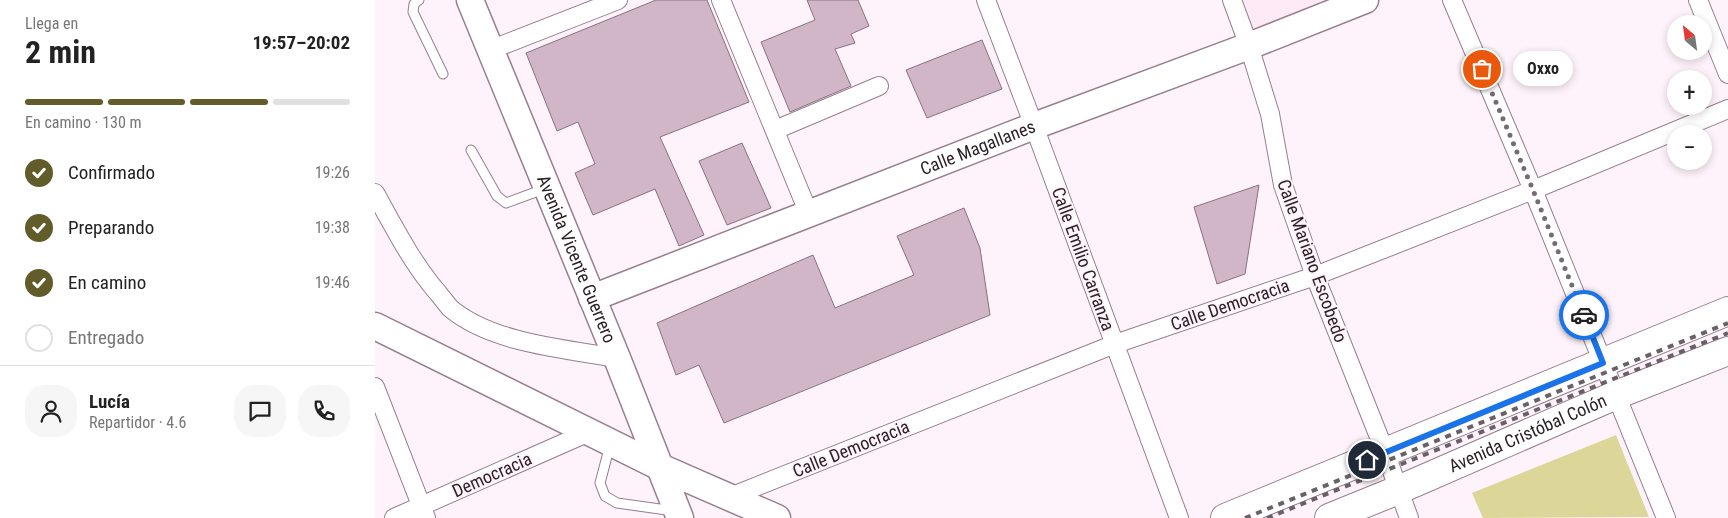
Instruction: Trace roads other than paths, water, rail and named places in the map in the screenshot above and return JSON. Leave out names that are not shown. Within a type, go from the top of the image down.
[{"type":"main road","name":"Avenida Cristóbal Colón","points":[[1225,518],[1728,311]]},
{"type":"main road","name":"Avenida Cristóbal Colón","points":[[1329,518],[1616,395],[1728,351]]},
{"type":"street","name":"Avenida Vicente Guerrero","points":[[470,0],[617,358],[679,515]]},
{"type":"street","points":[[490,50],[618,0]]},
{"type":"street","name":"Calle Emilio Carranza","points":[[986,0],[1179,518]]},
{"type":"street","name":"Calle Mariano Escobedo","points":[[1232,0],[1249,46],[1270,114],[1283,185],[1315,276],[1385,452],[1409,518]]},
{"type":"street","name":"Calle Magallanes","points":[[592,298],[1365,0]]},
{"type":"street","points":[[1452,0],[1533,190],[1666,518]]},
{"type":"street","points":[[1698,0],[1728,74]]},
{"type":"street","points":[[727,2],[809,214]]},
{"type":"street","points":[[775,130],[879,86]]},
{"type":"street","name":"Calle Democracia","points":[[730,497],[1115,344],[1315,276],[1533,190],[1728,109]]},
{"type":"street","points":[[375,193],[411,257],[428,282],[450,308],[475,324],[522,342],[617,358]]},
{"type":"street","points":[[375,326],[660,467],[777,518]]},
{"type":"street","points":[[375,387],[423,512]]},
{"type":"street","name":"Democracia","points":[[394,518],[423,512],[600,437]]},
{"type":"lane","points":[[419,0],[414,4],[413,12],[443,74]]},
{"type":"lane","points":[[471,150],[497,196],[506,203],[547,188]]},
{"type":"lane","points":[[600,437],[600,484],[605,496],[617,503],[679,515]]},
{"type":"railway","points":[[1245,518],[1728,323]]},
{"type":"railway","points":[[1267,518],[1728,333]]},
{"type":"place","name":"Oxxo","points":[[1482,69]]}]
